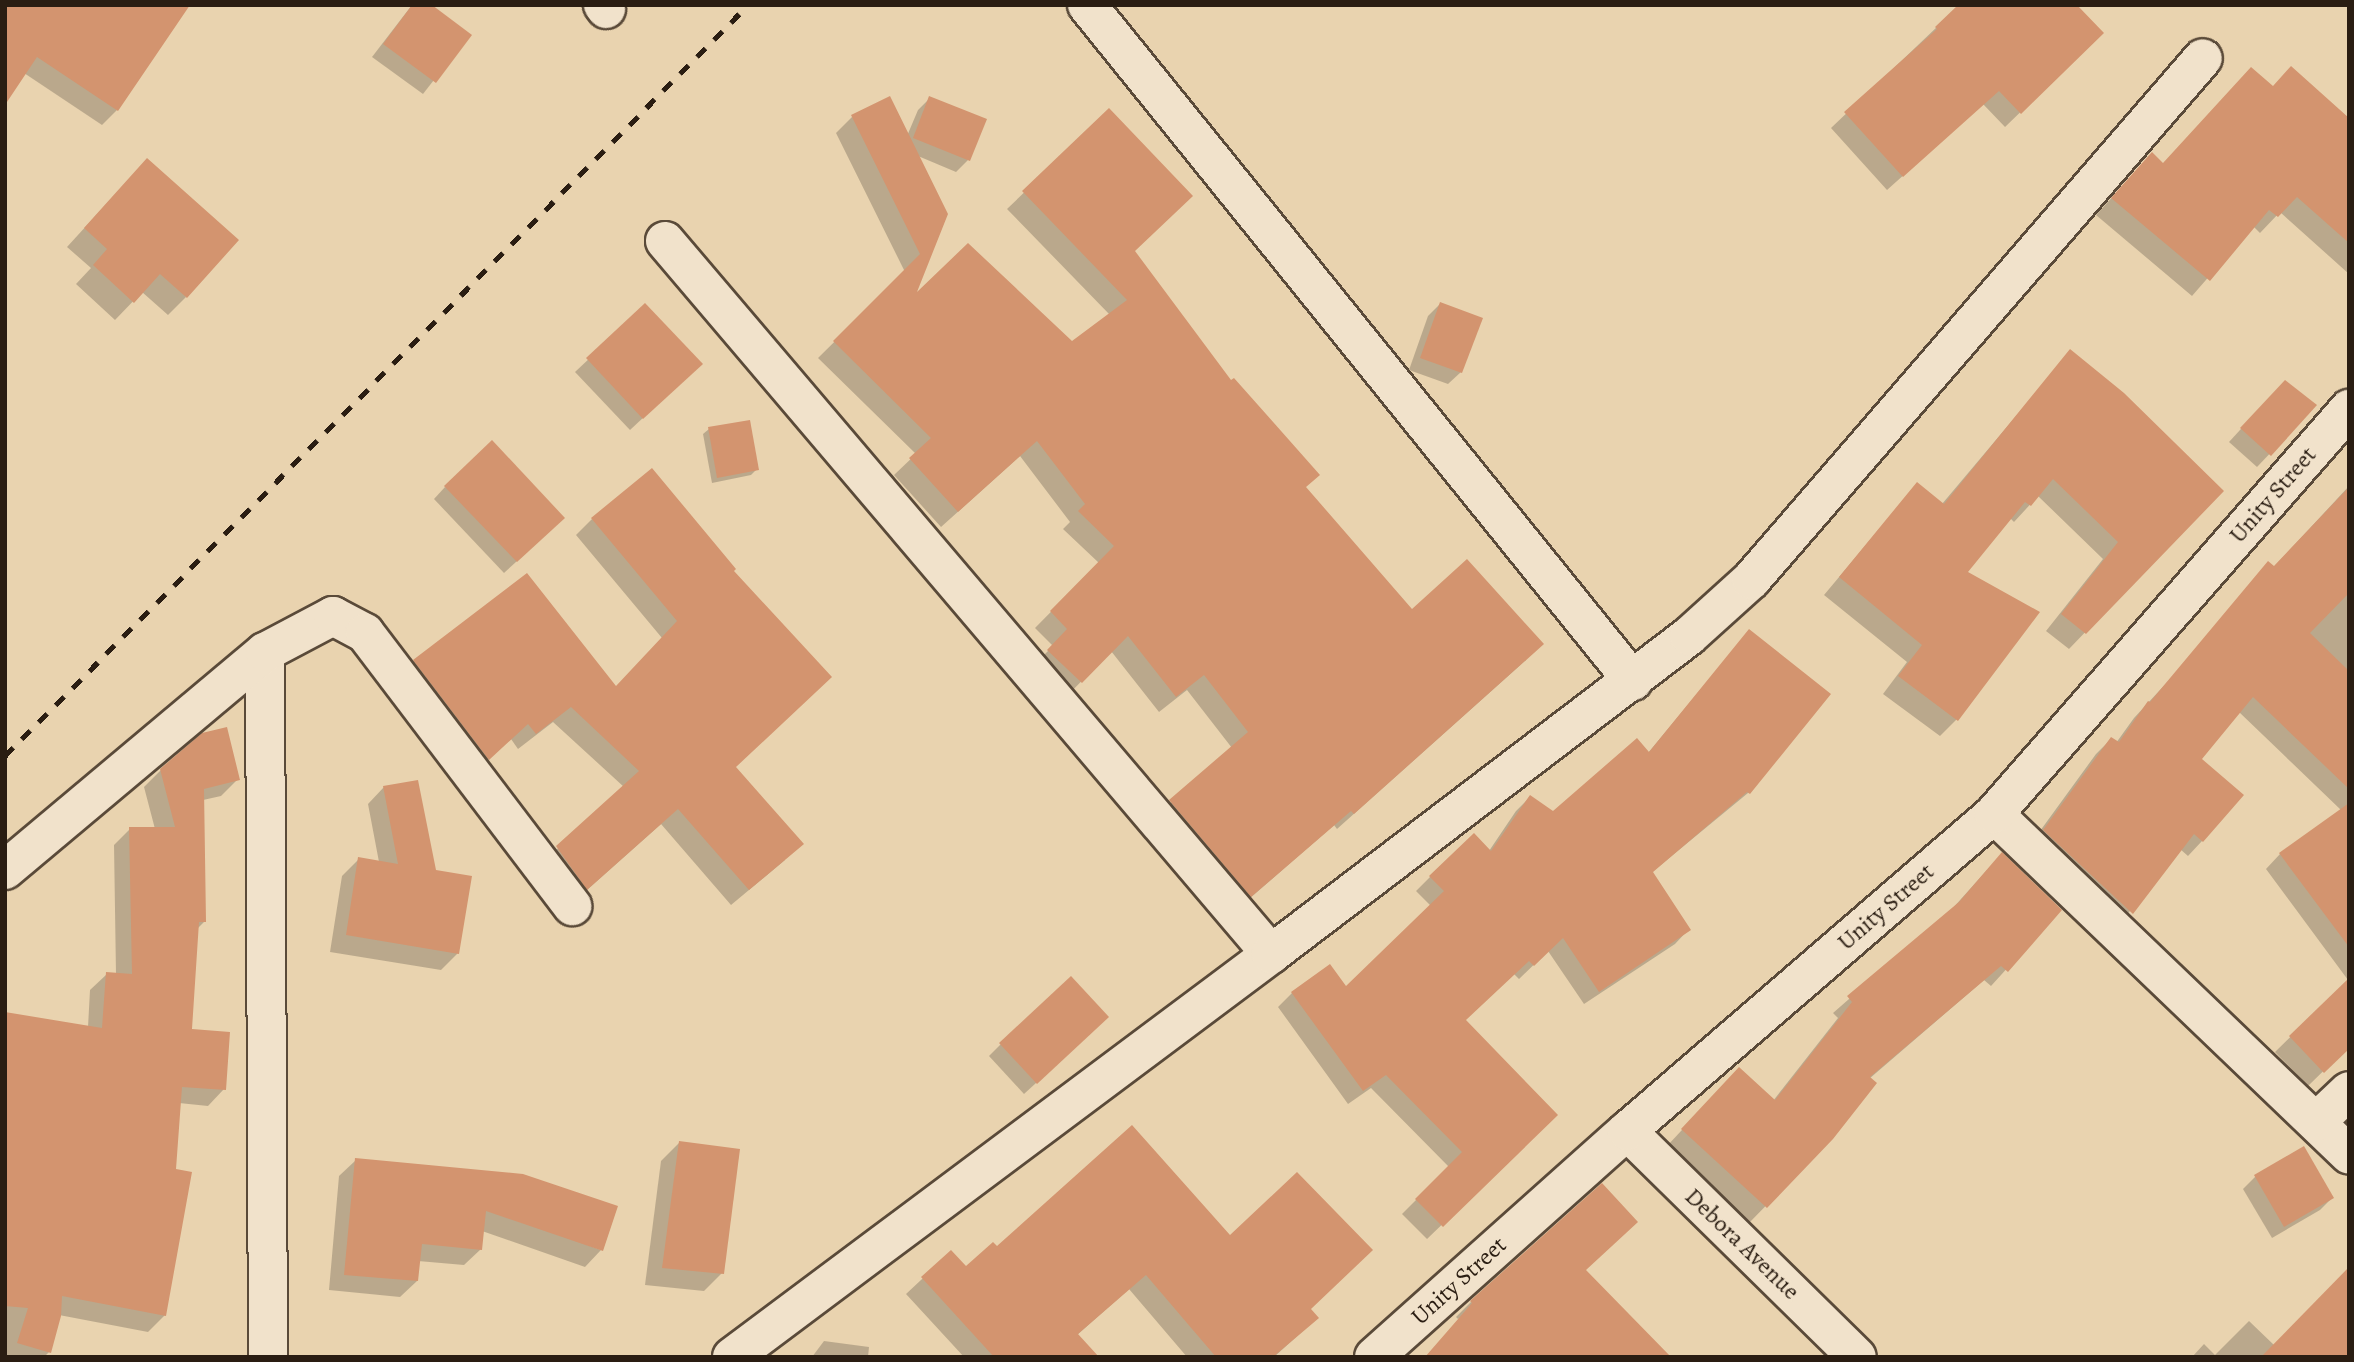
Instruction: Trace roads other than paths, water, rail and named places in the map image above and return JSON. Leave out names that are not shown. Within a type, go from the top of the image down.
[{"type":"street","points":[[1087,5],[1633,681]]},
{"type":"street","points":[[732,1357],[1633,681],[1751,580],[2203,58]]},
{"type":"street","points":[[665,241],[1271,954]]},
{"type":"street","name":"Unity Street","points":[[1374,1357],[1627,1132],[1994,814],[2349,409]]},
{"type":"street","points":[[5,870],[265,652],[333,616],[365,634],[572,906]]},
{"type":"street","points":[[265,652],[268,1357]]},
{"type":"street","points":[[1994,814],[2349,1155]]},
{"type":"street","points":[[2316,1122],[2349,1091]]},
{"type":"street","name":"Debora Avenue","points":[[1627,1132],[1857,1357]]},
{"type":"railway","points":[[5,756],[748,5]]}]
